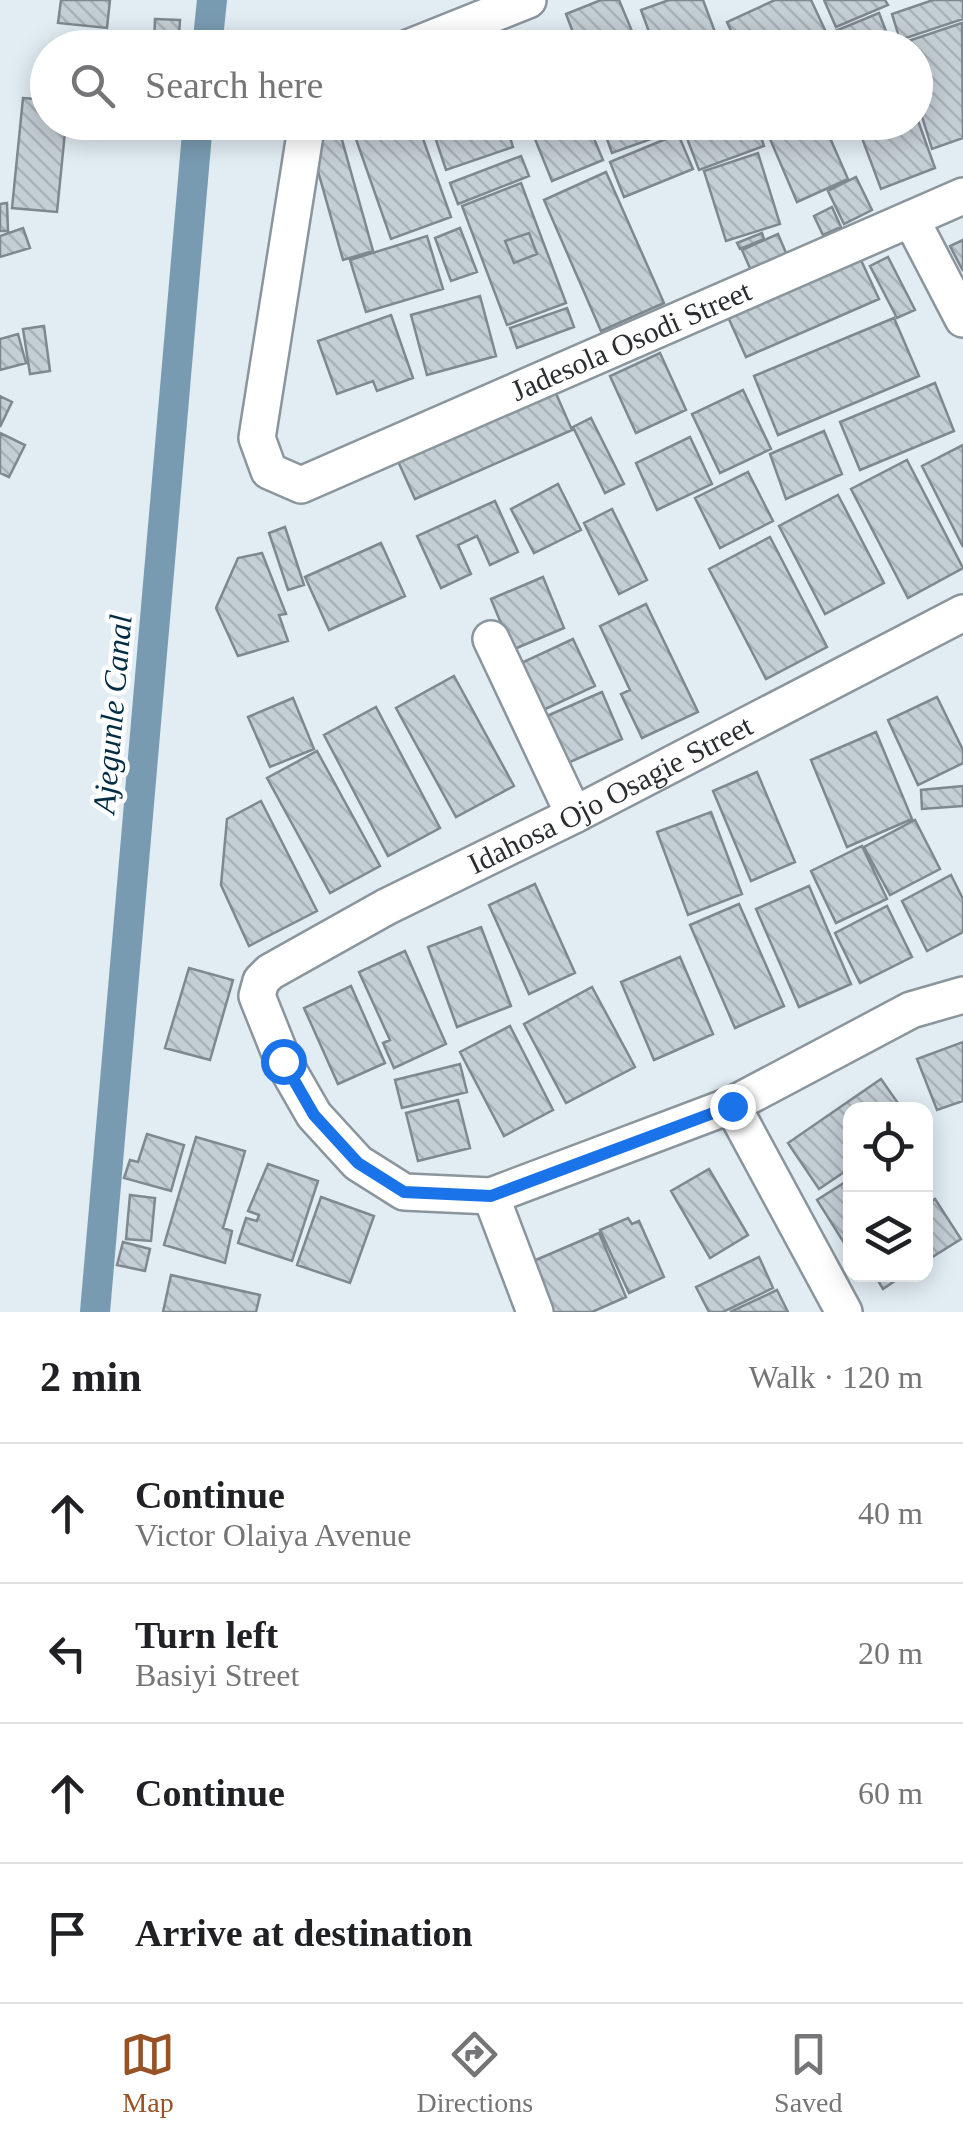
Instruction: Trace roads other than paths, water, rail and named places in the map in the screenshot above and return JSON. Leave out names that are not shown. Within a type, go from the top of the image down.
[{"type":"street","points":[[453,30],[528,0]]},
{"type":"street","name":"Jadesola Osodi Street","points":[[303,140],[257,438],[269,471],[300,484],[963,196]]},
{"type":"street","points":[[911,219],[963,320]]},
{"type":"street","name":"Idahosa Ojo Osagie Street","points":[[491,1196],[404,1192],[358,1163],[314,1115],[283,1061],[257,996],[261,981],[270,972],[386,906],[574,816],[963,613]]},
{"type":"street","points":[[490,639],[574,816]]},
{"type":"street","points":[[534,1312],[491,1196],[732,1106],[911,1010],[963,995]]},
{"type":"street","points":[[732,1106],[844,1312]]},
{"type":"waterway","name":"Ajegunle Canal","points":[[209,30],[212,0]]},
{"type":"waterway","name":"Ajegunle Canal","points":[[95,1312],[196,140]]}]
